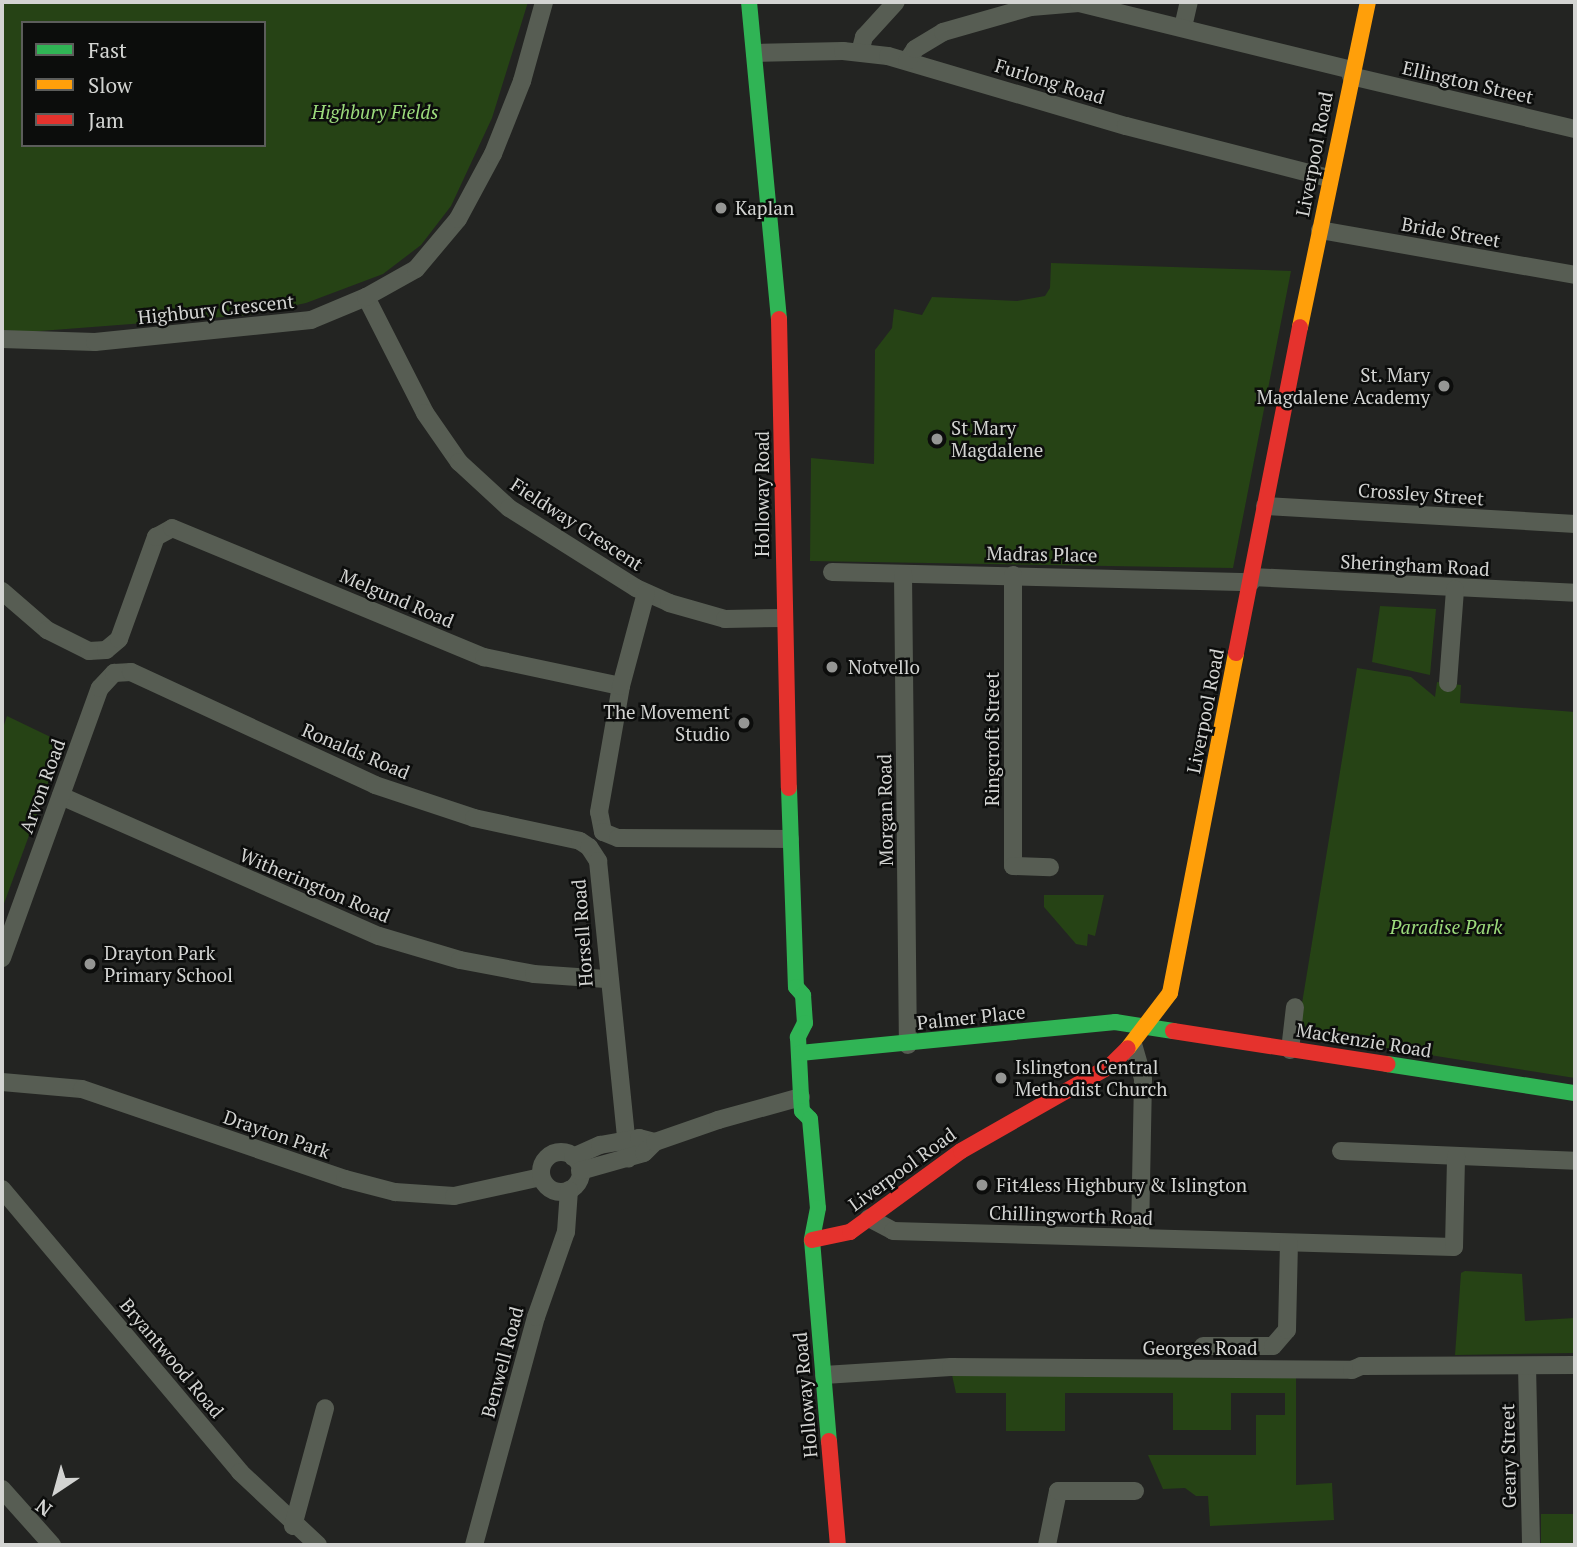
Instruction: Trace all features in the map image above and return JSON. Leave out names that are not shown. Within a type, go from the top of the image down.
[{"type":"main road","name":"Holloway Road","points":[[749,2],[780,328],[790,839],[796,987],[803,995],[805,1023],[799,1045],[802,1104],[794,1127],[801,1212],[812,1240],[838,1545]]},
{"type":"main road","name":"Liverpool Road","points":[[812,1240],[842,1237],[961,1150],[1096,1076],[1133,1044],[1170,993],[1329,178],[1368,2]]},
{"type":"main road","name":"Palmer Place","points":[[799,1045],[908,1045],[1107,1022],[1147,1028]]},
{"type":"main road","name":"Mackenzie Road","points":[[1147,1028],[1575,1093]]},
{"type":"street","name":"Highbury Crescent","points":[[2,340],[94,342],[311,320],[366,297],[416,269],[458,219],[508,120],[544,2]]},
{"type":"street","points":[[860,52],[864,37],[896,2]]},
{"type":"street","points":[[1183,27],[1189,2]]},
{"type":"street","name":"Ellington Street","points":[[907,61],[915,49],[943,32],[1046,4],[1092,4],[1575,129]]},
{"type":"street","name":"Furlong Road","points":[[755,53],[860,52],[907,61],[1126,126],[1329,178]]},
{"type":"street","name":"Bride Street","points":[[1320,230],[1575,275]]},
{"type":"street","name":"Fieldway Crescent","points":[[366,297],[399,368],[459,463],[509,508],[646,593],[685,609],[713,612],[725,619],[784,618]]},
{"type":"street","name":"Crossley Street","points":[[1265,506],[1575,524]]},
{"type":"street","name":"Melgund Road","points":[[2,591],[47,630],[89,651],[106,650],[118,639],[156,537],[163,529],[185,533],[484,657],[621,686]]},
{"type":"street","name":"Madras Place","points":[[832,572],[1252,579]]},
{"type":"street","name":"Morgan Road","points":[[903,574],[908,1045]]},
{"type":"street","name":"Ringcroft Street","points":[[1013,575],[1013,866],[1050,867]]},
{"type":"street","name":"Sheringham Road","points":[[1252,579],[1575,593]]},
{"type":"street","points":[[1448,684],[1455,589]]},
{"type":"street","points":[[603,832],[599,812],[621,686],[646,593]]},
{"type":"street","name":"Arvon Road","points":[[2,958],[100,688],[114,673]]},
{"type":"street","name":"Ronalds Road","points":[[114,673],[131,673],[375,785],[474,818],[580,841],[589,848]]},
{"type":"street","name":"Witherington Road","points":[[61,796],[379,936],[521,972],[606,979]]},
{"type":"street","points":[[603,832],[618,838],[790,839]]},
{"type":"street","points":[[589,848],[603,832]]},
{"type":"street","name":"Horsell Road","points":[[589,848],[598,861],[606,979],[626,1149]]},
{"type":"street","points":[[1290,1050],[1296,1007]]},
{"type":"street","points":[[1133,1044],[1143,1079],[1140,1237]]},
{"type":"street","name":"Drayton Park","points":[[2,1082],[82,1088],[345,1180],[396,1192],[454,1196],[541,1177]]},
{"type":"street","points":[[577,1164],[600,1145],[626,1149],[802,1104]]},
{"type":"street","points":[[1342,1151],[1575,1161]]},
{"type":"street","points":[[560,1153],[577,1164],[578,1182],[569,1190],[551,1190],[541,1177],[548,1157],[560,1153]]},
{"type":"street","name":"Chillingworth Road","points":[[869,1218],[893,1231],[1454,1247],[1456,1156]]},
{"type":"street","name":"Bryantwood Road","points":[[2,1189],[240,1472],[293,1526],[318,1545]]},
{"type":"street","name":"Benwell Road","points":[[474,1545],[536,1317],[568,1223],[569,1190]]},
{"type":"street","points":[[1203,1346],[1273,1346],[1287,1330],[1283,1243]]},
{"type":"street","name":"Georges Road","points":[[824,1375],[951,1367],[1352,1370],[1361,1366],[1575,1365]]},
{"type":"street","name":"Geary Street","points":[[1527,1366],[1531,1545]]},
{"type":"street","points":[[293,1526],[325,1408]]},
{"type":"street","points":[[2,1489],[52,1545]]},
{"type":"street","points":[[1047,1545],[1058,1492],[1135,1490]]},
{"type":"green space","name":"Highbury Fields","points":[[2,2],[528,2],[492,118],[451,206],[421,245],[383,274],[306,303],[249,315],[27,332],[2,330]]},
{"type":"green space","points":[[1051,263],[1291,271],[1233,568],[810,561],[811,458],[874,464],[875,350],[892,328],[894,309],[922,315],[932,297],[1017,301],[1045,296],[1050,288]]},
{"type":"green space","points":[[1380,606],[1436,609],[1430,675],[1372,662]]},
{"type":"green space","name":"Paradise Park","points":[[1357,668],[1411,677],[1435,697],[1437,682],[1461,685],[1460,703],[1575,712],[1575,1078],[1297,1034]]},
{"type":"green space","points":[[7,716],[63,743],[2,909],[2,731]]},
{"type":"green space","points":[[1044,895],[1104,895],[1095,936],[1088,934],[1087,946],[1076,944],[1044,907]]},
{"type":"green space","points":[[1461,1273],[1522,1274],[1525,1321],[1575,1318],[1575,1353],[1455,1355]]},
{"type":"green space","points":[[952,1375],[1296,1378],[1296,1485],[1332,1483],[1334,1520],[1210,1526],[1208,1496],[1196,1496],[1185,1488],[1163,1489],[1148,1455],[1256,1455],[1256,1415],[1285,1415],[1285,1393],[1231,1393],[1231,1430],[1173,1430],[1173,1393],[1065,1393],[1065,1431],[1006,1431],[1006,1393],[956,1393]]},
{"type":"green space","points":[[1541,1514],[1575,1514],[1575,1545],[1541,1545]]},
{"type":"traffic: fast","points":[[749,2],[779,319]]},
{"type":"traffic: fast","points":[[789,788],[796,987],[803,995],[805,1023],[798,1037],[801,1097],[802,1111],[810,1119],[818,1208],[812,1240],[829,1441]]},
{"type":"traffic: fast","points":[[800,1053],[1115,1022],[1173,1031]]},
{"type":"traffic: fast","points":[[1387,1064],[1575,1093]]},
{"type":"traffic: slow","points":[[1300,327],[1368,2]]},
{"type":"traffic: slow","points":[[1128,1048],[1170,993],[1236,653]]},
{"type":"traffic: jam","points":[[779,319],[789,788]]},
{"type":"traffic: jam","points":[[1236,653],[1300,327]]},
{"type":"traffic: jam","points":[[1173,1031],[1387,1064]]},
{"type":"traffic: jam","points":[[812,1240],[850,1232],[961,1151],[1110,1066],[1128,1048]]},
{"type":"traffic: jam","points":[[829,1441],[838,1545]]},
{"type":"place","name":"Kaplan","points":[[721,208]]},
{"type":"place","name":"St. Mary Magdalene Academy","points":[[1444,386]]},
{"type":"place","name":"St Mary Magdalene","points":[[937,439]]},
{"type":"place","name":"Notvello","points":[[832,667]]},
{"type":"place","name":"The Movement Studio","points":[[744,723]]},
{"type":"place","name":"Drayton Park Primary School","points":[[90,964]]},
{"type":"place","name":"Islington Central Methodist Church","points":[[1001,1078]]},
{"type":"place","name":"Fit4less Highbury & Islington","points":[[982,1185]]}]
